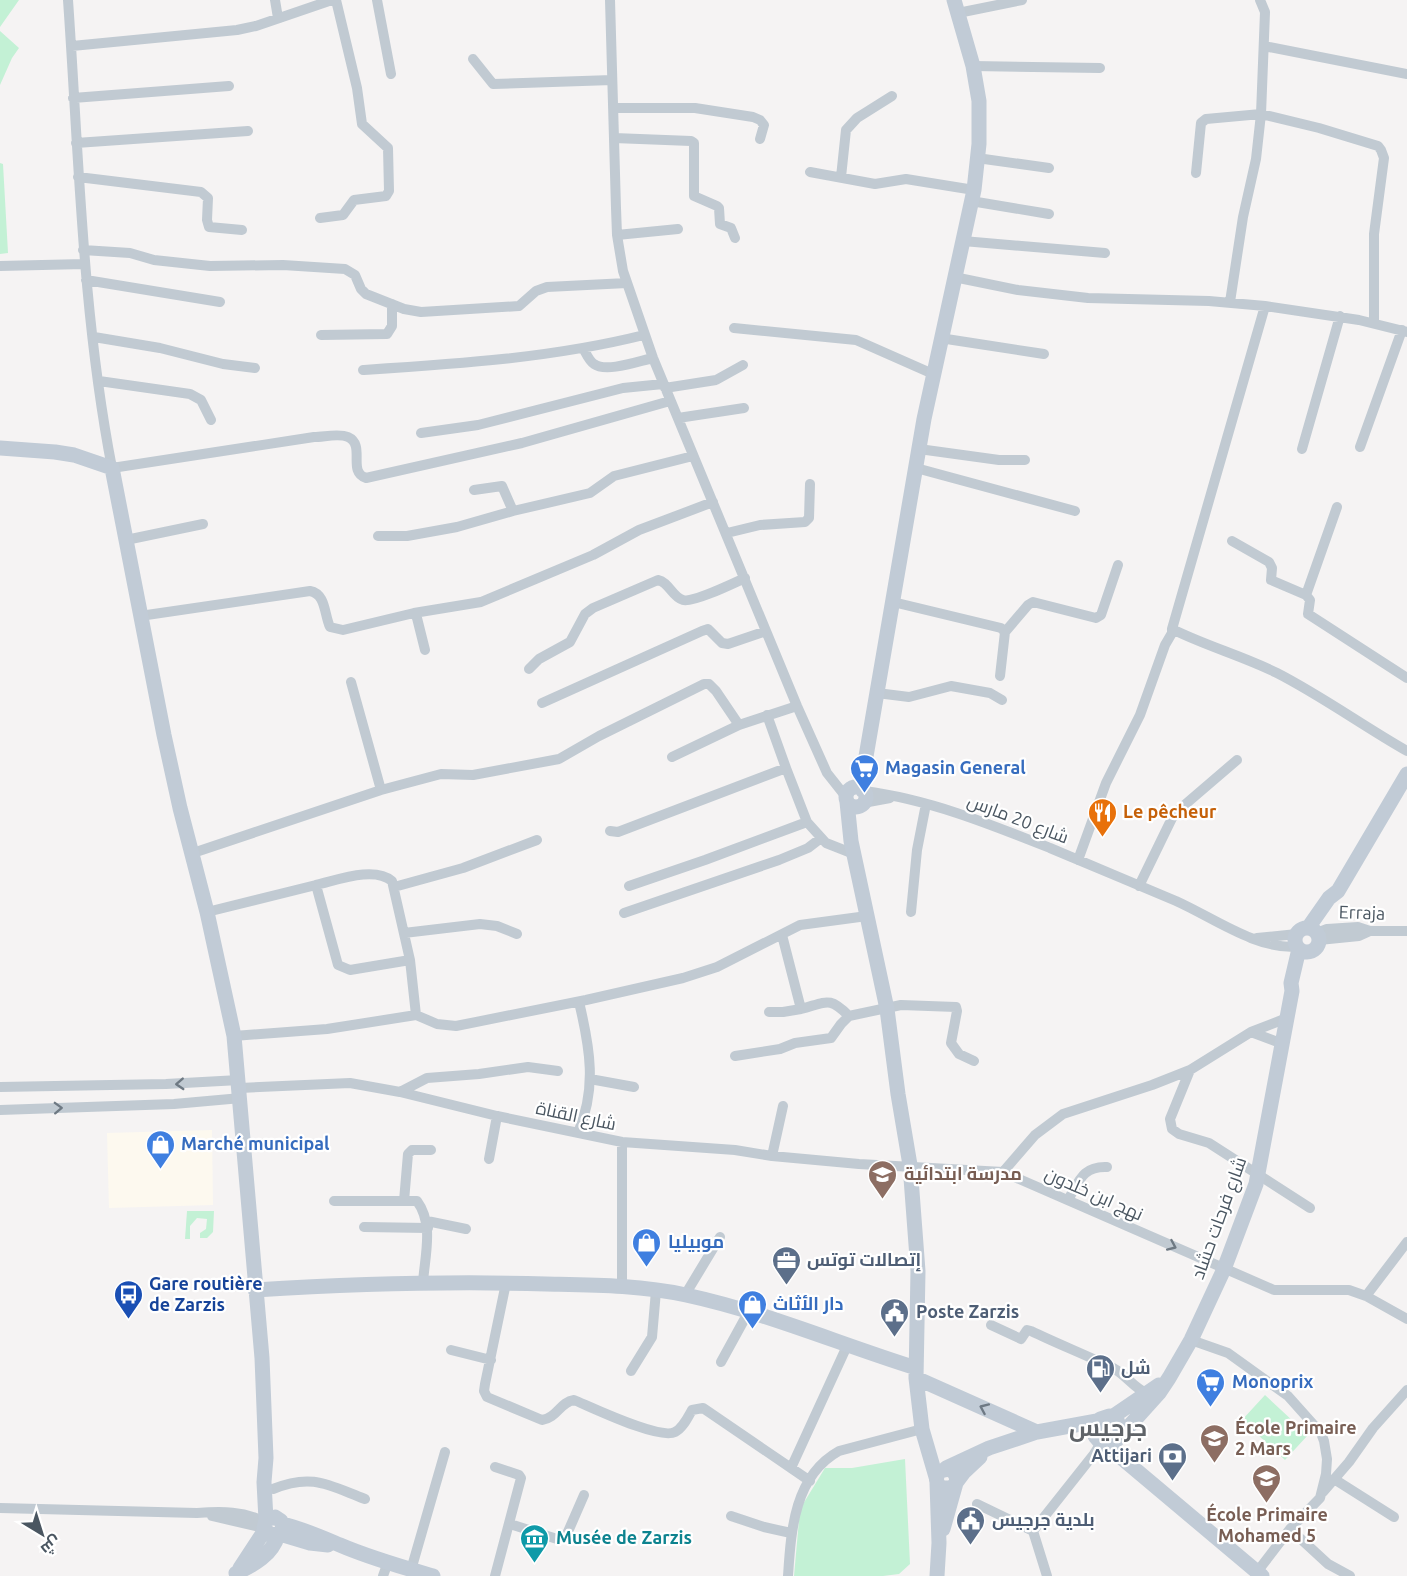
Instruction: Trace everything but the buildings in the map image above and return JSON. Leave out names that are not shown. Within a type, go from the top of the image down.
[{"type":"main road","points":[[937,1576],[940,1474],[927,1448],[922,1429],[916,1373],[918,1271],[910,1166],[887,1009],[849,828],[864,768],[940,338],[973,196],[979,101],[973,66],[956,7]]},
{"type":"main road","points":[[0,448],[74,455],[112,468],[167,746],[234,1036],[262,1358],[266,1458],[264,1482],[273,1526]]},
{"type":"main road","points":[[1308,939],[1336,902],[1338,891],[1406,779]]},
{"type":"main road","name":"شارع فرحات حشاد","points":[[1121,1435],[1160,1393],[1191,1341],[1224,1269],[1256,1184],[1283,1044],[1292,991],[1291,983],[1308,939]]},
{"type":"main road","points":[[255,1290],[423,1282],[622,1286],[684,1294],[749,1311],[847,1346],[916,1373],[1043,1431],[1114,1443],[1121,1435]]},
{"type":"main road","name":"شارع فرحات حشاد","points":[[1112,1417],[1169,1378]]},
{"type":"main road","points":[[940,1474],[989,1448],[1043,1431],[1097,1421],[1103,1417],[1112,1417],[1120,1424],[1121,1435],[1140,1472]]},
{"type":"main road","points":[[1097,1421],[1094,1429],[1101,1442],[1133,1469],[1140,1472],[1259,1574]]},
{"type":"main road","points":[[957,1482],[989,1448]]},
{"type":"main road","points":[[263,1557],[273,1548],[273,1489],[266,1458]]},
{"type":"main road","points":[[939,1543],[957,1482],[956,1473],[940,1474]]},
{"type":"main road","points":[[273,1526],[310,1543]]},
{"type":"main road","points":[[273,1526],[312,1533],[386,1569],[411,1570],[434,1576]]},
{"type":"main road","points":[[234,1575],[273,1526]]},
{"type":"main road","points":[[234,1575],[286,1546],[310,1543],[339,1545]]},
{"type":"street","points":[[68,0],[84,264],[104,426],[112,468],[314,437],[343,436],[349,437],[355,444],[357,470],[360,476],[366,478],[522,443],[670,401]]},
{"type":"street","points":[[275,0],[278,18]]},
{"type":"street","points":[[72,46],[237,30],[334,0],[357,88],[362,124],[388,148],[389,190],[386,196],[354,200],[343,215],[320,218]]},
{"type":"street","points":[[377,0],[391,74]]},
{"type":"street","points":[[610,0],[617,236],[627,283],[652,358],[727,533],[797,706],[827,773],[857,797]]},
{"type":"street","points":[[956,7],[1022,0]]},
{"type":"street","points":[[1230,302],[1243,217],[1253,177],[1261,114],[1265,12],[1260,0]]},
{"type":"street","points":[[1264,46],[1407,74]]},
{"type":"street","points":[[473,59],[493,84],[612,80]]},
{"type":"street","points":[[973,66],[1100,68]]},
{"type":"street","points":[[73,98],[229,86]]},
{"type":"street","points":[[841,177],[846,130],[857,118],[892,96]]},
{"type":"street","points":[[614,108],[695,108],[753,117],[764,125],[760,139]]},
{"type":"street","points":[[1196,173],[1201,123],[1206,119],[1261,114],[1378,146],[1384,158],[1374,245],[1374,323]]},
{"type":"street","points":[[76,143],[248,131]]},
{"type":"street","points":[[614,138],[691,141],[694,143],[694,196],[719,208],[720,224],[731,228],[735,238]]},
{"type":"street","points":[[977,158],[1049,168]]},
{"type":"street","points":[[810,172],[875,184],[906,179],[916,180],[1049,214]]},
{"type":"street","points":[[78,177],[201,192],[208,198],[209,227],[242,230]]},
{"type":"street","points":[[617,236],[678,229]]},
{"type":"street","points":[[963,241],[1105,253]]},
{"type":"street","points":[[83,250],[113,251],[154,260],[210,266],[283,265],[345,268],[355,275],[361,289],[366,294],[404,309],[421,312],[509,307],[522,304],[536,291],[547,287],[627,283]]},
{"type":"street","points":[[0,266],[84,264]]},
{"type":"street","points":[[954,277],[1018,290],[1088,298],[1230,302],[1265,306],[1340,316],[1404,331],[1360,447]]},
{"type":"street","points":[[86,280],[220,302]]},
{"type":"street","points":[[321,335],[387,334],[391,330],[392,304]]},
{"type":"street","points":[[1078,860],[1103,789],[1140,715],[1165,645],[1172,633],[1265,306]]},
{"type":"street","points":[[1302,449],[1340,316]]},
{"type":"street","points":[[734,328],[856,340],[933,374]]},
{"type":"street","points":[[363,370],[441,365],[583,348],[644,335]]},
{"type":"street","points":[[94,337],[160,348],[223,364],[255,368]]},
{"type":"street","points":[[940,338],[1044,354]]},
{"type":"street","points":[[583,348],[592,362],[602,368],[613,368],[652,358]]},
{"type":"street","points":[[421,433],[486,423],[623,388],[716,380],[743,366]]},
{"type":"street","points":[[99,381],[190,394],[201,400],[211,420]]},
{"type":"street","points":[[678,418],[744,408]]},
{"type":"street","points":[[919,448],[999,460],[1025,460]]},
{"type":"street","points":[[378,536],[400,537],[437,531],[590,493],[614,476],[693,456]]},
{"type":"street","points":[[916,468],[1075,511]]},
{"type":"street","points":[[727,533],[760,525],[805,522],[809,518],[810,484]]},
{"type":"street","points":[[474,490],[502,486],[513,511]]},
{"type":"street","points":[[140,616],[310,591],[316,592],[321,597],[330,627],[343,630],[414,613],[481,602],[593,555],[639,530],[713,502]]},
{"type":"street","points":[[1306,595],[1337,507]]},
{"type":"street","points":[[126,540],[202,524]]},
{"type":"street","points":[[1232,541],[1269,562],[1272,568],[1271,580],[1306,595],[1310,600],[1308,611],[1311,618],[1407,678]]},
{"type":"street","points":[[1000,676],[1005,632],[1028,605],[1033,602],[1096,618],[1101,615],[1118,565]]},
{"type":"street","points":[[528,669],[539,659],[570,642],[585,614],[619,595],[658,580],[665,583],[680,598],[687,600],[745,578]]},
{"type":"street","points":[[893,602],[1001,628],[1005,632]]},
{"type":"street","points":[[414,613],[425,650]]},
{"type":"street","points":[[542,703],[708,629],[722,643],[728,644],[766,631]]},
{"type":"street","points":[[1172,629],[1275,672],[1313,692],[1407,751]]},
{"type":"street","points":[[351,682],[381,790]]},
{"type":"street","points":[[193,853],[381,790],[441,774],[473,775],[559,759],[608,731],[704,684],[709,684],[716,691],[739,725]]},
{"type":"street","points":[[877,693],[909,697],[951,686],[990,693],[1002,700]]},
{"type":"street","points":[[672,758],[739,725],[797,706]]},
{"type":"street","points":[[767,715],[807,822],[821,838],[834,847],[854,852]]},
{"type":"street","points":[[1139,886],[1174,813],[1237,760]]},
{"type":"street","points":[[610,831],[618,832],[786,768]]},
{"type":"street","name":"شارع 20 مارس","points":[[857,797],[899,797],[1001,829],[1139,886],[1254,939],[1277,947],[1308,939]]},
{"type":"street","points":[[911,912],[917,850],[926,804]]},
{"type":"street","points":[[629,886],[705,861],[807,822]]},
{"type":"street","points":[[624,913],[779,860],[808,848],[821,838]]},
{"type":"street","points":[[394,886],[463,868],[537,840]]},
{"type":"street","points":[[207,912],[373,873],[386,876],[392,880],[394,886],[410,960],[416,1015]]},
{"type":"street","points":[[316,885],[338,965],[350,970],[410,960]]},
{"type":"street","points":[[234,1036],[327,1029],[416,1015],[436,1024],[456,1026],[579,1002],[683,978],[717,967],[800,925],[867,916]]},
{"type":"street","points":[[404,933],[480,924],[497,926],[517,934]]},
{"type":"street","name":"Erraja","points":[[1308,939],[1359,936],[1370,931],[1407,931]]},
{"type":"street","points":[[782,935],[801,1009]]},
{"type":"street","points":[[769,1011],[783,1012],[801,1009],[829,1001],[837,1004],[849,1016]]},
{"type":"street","points":[[578,1133],[590,1095],[587,1035],[579,1002]]},
{"type":"street","points":[[735,1056],[831,1038],[849,1016],[901,1005],[956,1007],[951,1043],[959,1054],[974,1061]]},
{"type":"street","points":[[1003,1172],[1049,1122],[1063,1114],[1190,1070],[1251,1032],[1287,1018]]},
{"type":"street","points":[[1251,1032],[1283,1044]]},
{"type":"street","points":[[400,1092],[427,1078],[479,1074],[528,1066],[558,1071]]},
{"type":"street","points":[[1190,1070],[1170,1119],[1172,1129],[1179,1134],[1209,1143],[1310,1208]]},
{"type":"street","points":[[590,1079],[634,1087]]},
{"type":"street","name":"شارع القناة","points":[[240,1089],[338,1082],[400,1092],[497,1116],[622,1142],[910,1166]]},
{"type":"street","points":[[0,1087],[166,1084],[240,1089]]},
{"type":"street","points":[[0,1110],[174,1104],[240,1089]]},
{"type":"street","points":[[772,1156],[783,1106]]},
{"type":"street","points":[[489,1160],[497,1116]]},
{"type":"street","points":[[622,1142],[622,1286]]},
{"type":"street","points":[[404,1201],[408,1154],[412,1150],[431,1150]]},
{"type":"street","name":"نهج ابن خلدون","points":[[910,1166],[1003,1172],[1274,1290],[1350,1290],[1366,1296],[1407,1319]]},
{"type":"street","points":[[1068,1200],[1086,1171],[1095,1167],[1107,1167]]},
{"type":"street","points":[[334,1201],[417,1201],[423,1209],[427,1225],[423,1282]]},
{"type":"street","points":[[364,1227],[427,1225],[466,1229]]},
{"type":"street","points":[[684,1294],[720,1237]]},
{"type":"street","points":[[1366,1296],[1407,1242]]},
{"type":"street","points":[[506,1283],[485,1384],[485,1394],[495,1402],[535,1418],[547,1420],[566,1402],[574,1400],[643,1428],[669,1434],[678,1430],[692,1410],[703,1408],[810,1481]]},
{"type":"street","points":[[631,1371],[652,1336],[656,1291]]},
{"type":"street","points":[[721,1362],[749,1311]]},
{"type":"street","points":[[992,1325],[1021,1339],[1028,1330],[1032,1331],[1114,1369],[1127,1378],[1134,1388],[1146,1393]]},
{"type":"street","points":[[1191,1341],[1228,1353],[1288,1396],[1321,1433],[1327,1450],[1323,1493]]},
{"type":"street","points":[[791,1468],[847,1346]]},
{"type":"street","points":[[452,1350],[491,1360]]},
{"type":"street","points":[[1259,1574],[1290,1529],[1320,1498],[1350,1462],[1372,1428],[1407,1390]]},
{"type":"street","points":[[788,1576],[795,1508],[810,1481],[832,1455],[922,1429]]},
{"type":"street","points":[[1033,1531],[1101,1442]]},
{"type":"street","points":[[411,1570],[445,1452]]},
{"type":"street","points":[[495,1467],[519,1475],[521,1478],[495,1576]]},
{"type":"street","points":[[1334,1479],[1394,1517]]},
{"type":"street","points":[[273,1489],[304,1480],[318,1482],[365,1499]]},
{"type":"street","points":[[510,1524],[557,1539],[562,1538],[567,1534],[584,1495]]},
{"type":"street","points":[[977,1504],[1033,1531],[1047,1576]]},
{"type":"street","points":[[0,1508],[234,1512],[245,1514],[273,1526]]},
{"type":"street","points":[[731,1516],[791,1533]]},
{"type":"street","points":[[1290,1529],[1328,1563],[1350,1576]]},
{"type":"shaded area","name":"Marché municipal","points":[[212,1130],[213,1205],[109,1208],[107,1133]]},
{"type":"green space","points":[[0,0],[19,0],[0,27]]},
{"type":"green space","points":[[0,31],[19,48],[0,85]]},
{"type":"green space","points":[[0,163],[3,164],[8,253],[0,254]]},
{"type":"green space","points":[[187,1211],[214,1211],[213,1232],[207,1238],[200,1238],[200,1233],[206,1229],[207,1219],[197,1218],[190,1226],[190,1239],[185,1239]]},
{"type":"green space","points":[[1265,1395],[1308,1435],[1285,1460],[1242,1420]]},
{"type":"green space","points":[[905,1459],[910,1564],[899,1574],[883,1576],[794,1576],[800,1509],[825,1468],[852,1468]]},
{"type":"place","name":"Magasin General","points":[[864,794]]},
{"type":"place","name":"Le pêcheur","points":[[1102,838]]},
{"type":"place","name":"Marché municipal","points":[[160,1170]]},
{"type":"place","name":"مدرسة ابتدائية","points":[[883,1200]]},
{"type":"place","name":"موبيليا","points":[[647,1268]]},
{"type":"place","name":"إتصالات توتس","points":[[786,1286]]},
{"type":"place","name":"Gare routière de Zarzis","points":[[128,1320]]},
{"type":"place","name":"دار الأثاث","points":[[752,1330]]},
{"type":"place","name":"Poste Zarzis","points":[[895,1338]]},
{"type":"place","name":"شل","points":[[1100,1394]]},
{"type":"place","name":"Monoprix","points":[[1211,1408]]},
{"type":"place","name":"École Primaire 2 Mars","points":[[1214,1464]]},
{"type":"place","name":"Attijari","points":[[1173,1482]]},
{"type":"place","name":"École Primaire Mohamed 5","points":[[1267,1504]]},
{"type":"place","name":"بلدية جرجيس","points":[[971,1546]]},
{"type":"place","name":"Musée de Zarzis","points":[[535,1564]]},
{"type":"district","name":"جرجيس","points":[[1108,1428]]}]
